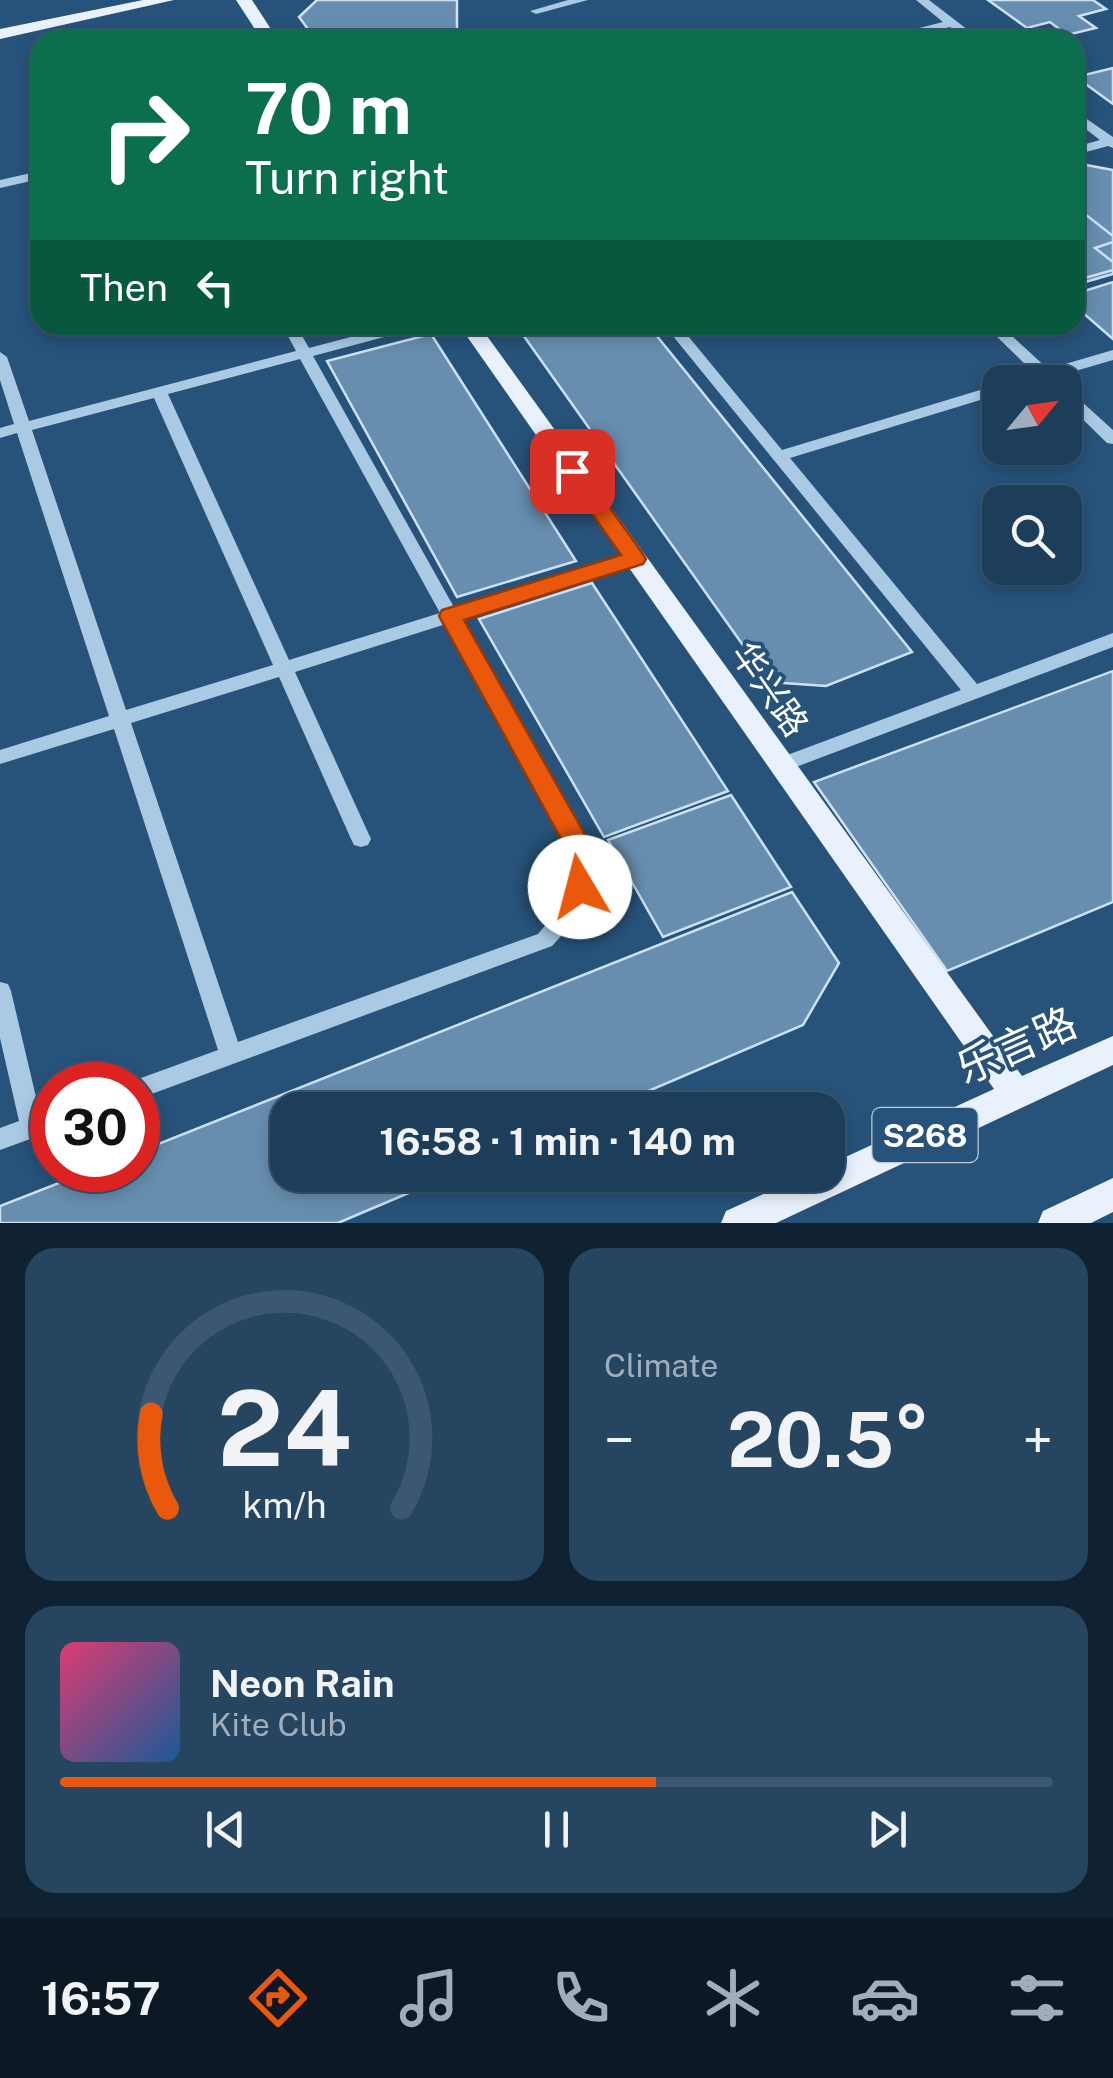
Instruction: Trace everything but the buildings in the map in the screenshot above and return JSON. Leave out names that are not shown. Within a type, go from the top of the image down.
[{"type":"main road","points":[[0,34],[166,0]]},
{"type":"main road","points":[[244,0],[264,30]]},
{"type":"main road","name":"华兴路","points":[[476,335],[1015,1093]]},
{"type":"main road","name":"乐言路","points":[[738,1223],[1113,1050]]},
{"type":"main road","points":[[1054,1223],[1113,1194]]},
{"type":"street","points":[[543,30],[536,5],[582,0]]},
{"type":"street","points":[[922,0],[961,30]]},
{"type":"street","points":[[922,30],[952,23]]},
{"type":"street","points":[[1085,122],[1112,142]]},
{"type":"street","points":[[1085,149],[1112,142]]},
{"type":"street","points":[[0,184],[30,177]]},
{"type":"street","points":[[160,1081],[545,940],[566,919],[580,887],[579,847],[295,335]]},
{"type":"street","points":[[0,433],[374,335]]},
{"type":"street","points":[[679,335],[974,692]]},
{"type":"street","points":[[1003,335],[1034,365]]},
{"type":"street","points":[[1082,366],[1113,354]]},
{"type":"street","points":[[0,357],[231,1055]]},
{"type":"street","points":[[159,392],[360,839]]},
{"type":"street","points":[[780,456],[982,394]]},
{"type":"street","points":[[1082,410],[1113,440]]},
{"type":"street","points":[[0,757],[635,559]]},
{"type":"street","points":[[781,764],[1113,640]]},
{"type":"street","points":[[0,991],[30,1086]]},
{"type":"street","points":[[0,1140],[30,1129]]},
{"type":"route","points":[[572,471],[635,559],[450,616],[579,847],[580,887]]}]
